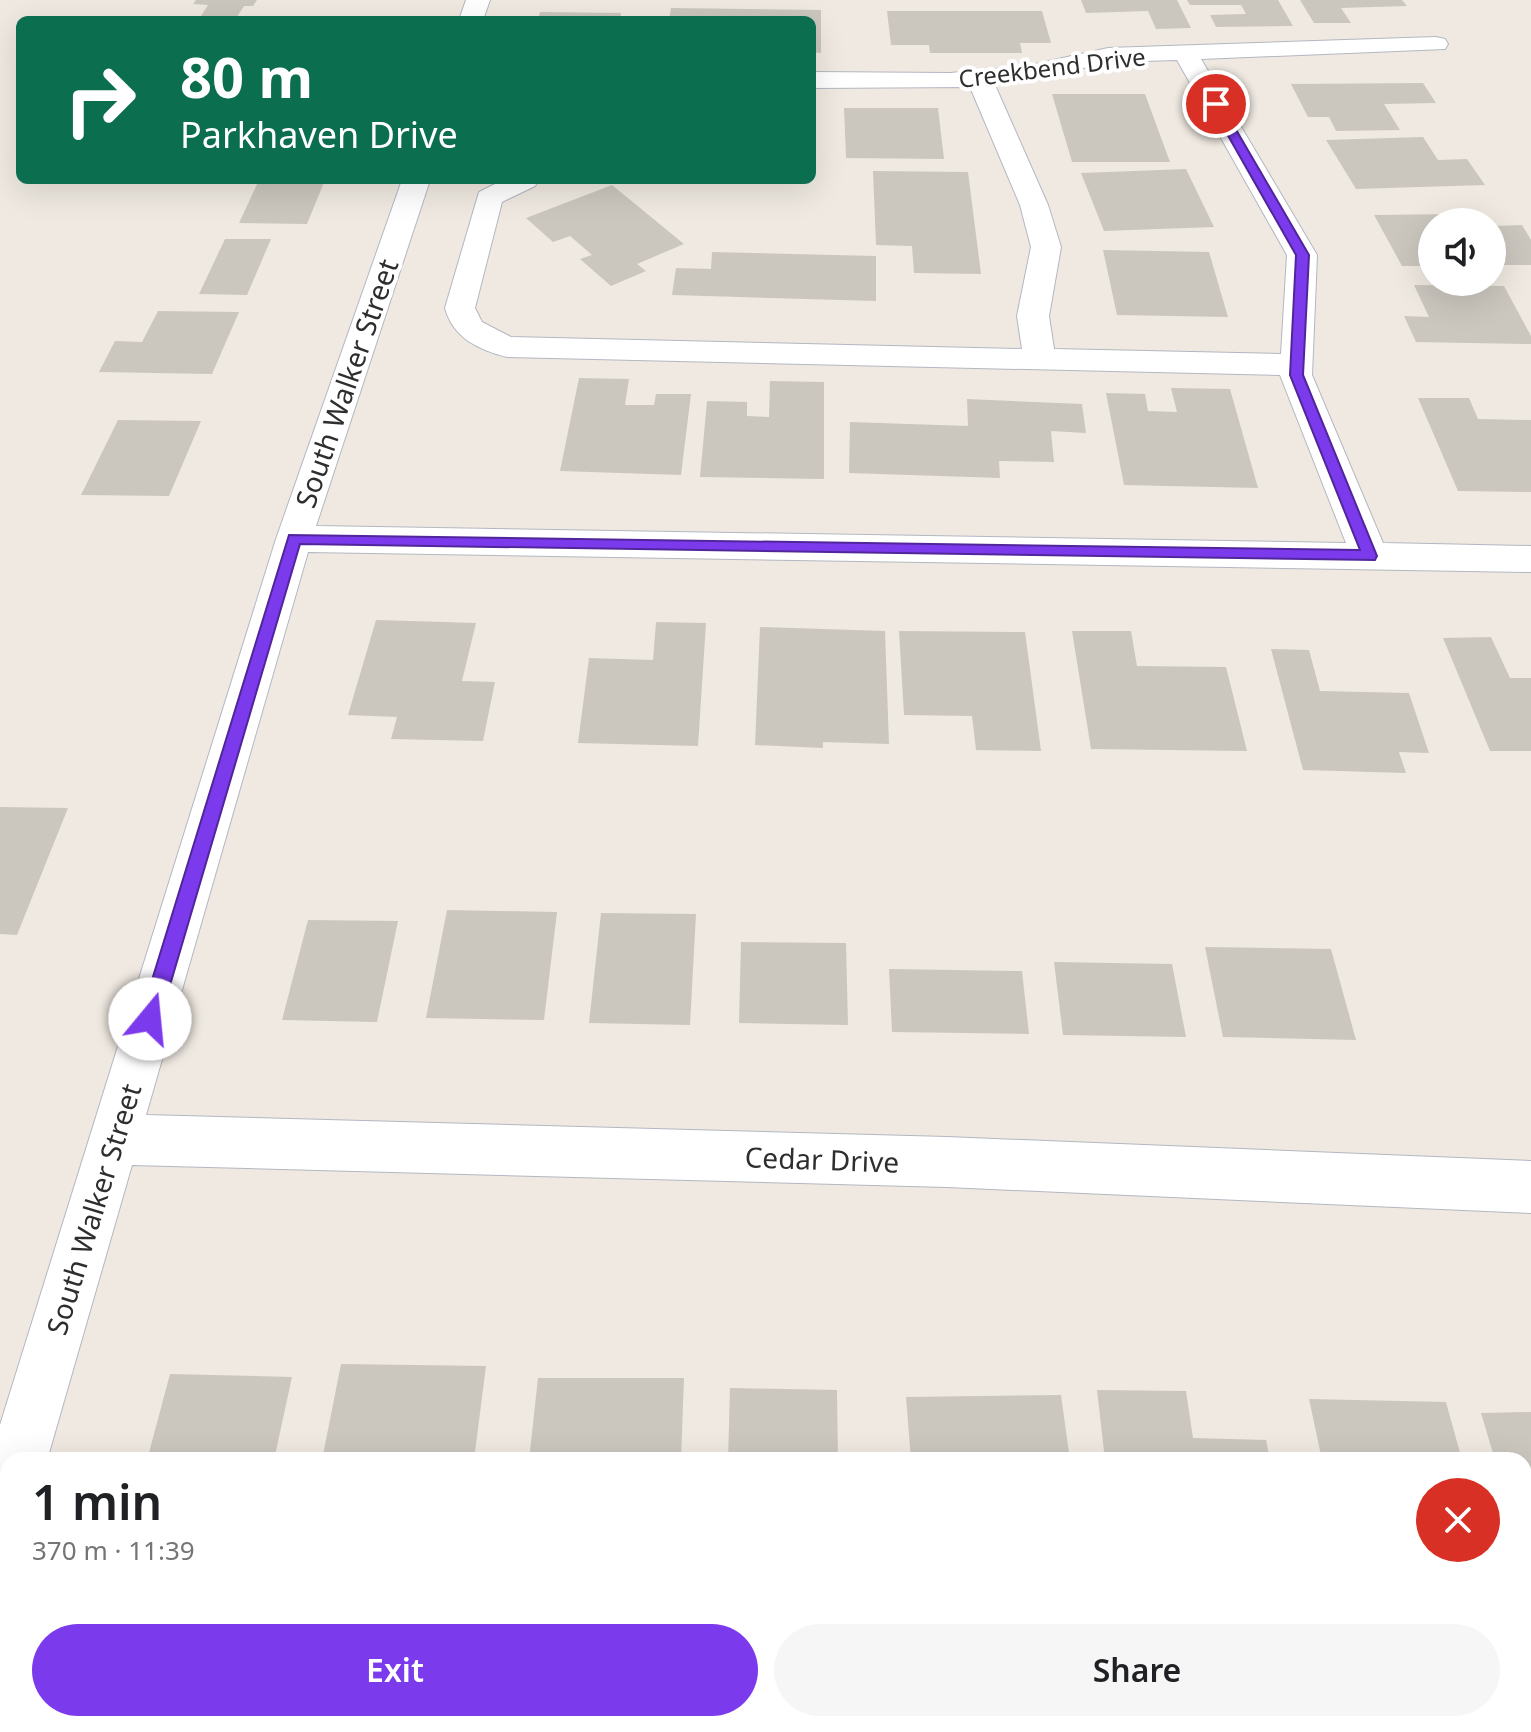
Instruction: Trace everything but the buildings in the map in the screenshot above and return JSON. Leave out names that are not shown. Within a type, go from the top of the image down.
[{"type":"street","name":"Creekbend Drive","points":[[816,80],[979,78],[1026,74],[1108,55],[1436,44]]},
{"type":"street","points":[[1185,53],[1302,255],[1296,375],[1370,556]]},
{"type":"street","points":[[979,78],[1034,205],[1046,247],[1033,316],[1039,359]]},
{"type":"street","name":"South Walker Street","points":[[20,1452],[294,539],[415,184]]},
{"type":"street","points":[[517,184],[489,198],[460,308],[463,322],[483,337],[507,347],[1297,365]]},
{"type":"street","points":[[294,539],[1531,559]]},
{"type":"street","name":"Cedar Drive","points":[[113,1139],[947,1162],[1531,1187]]},
{"type":"route","points":[[150,1019],[294,539],[1370,556],[1296,375],[1302,255],[1277,206],[1216,104]]}]
